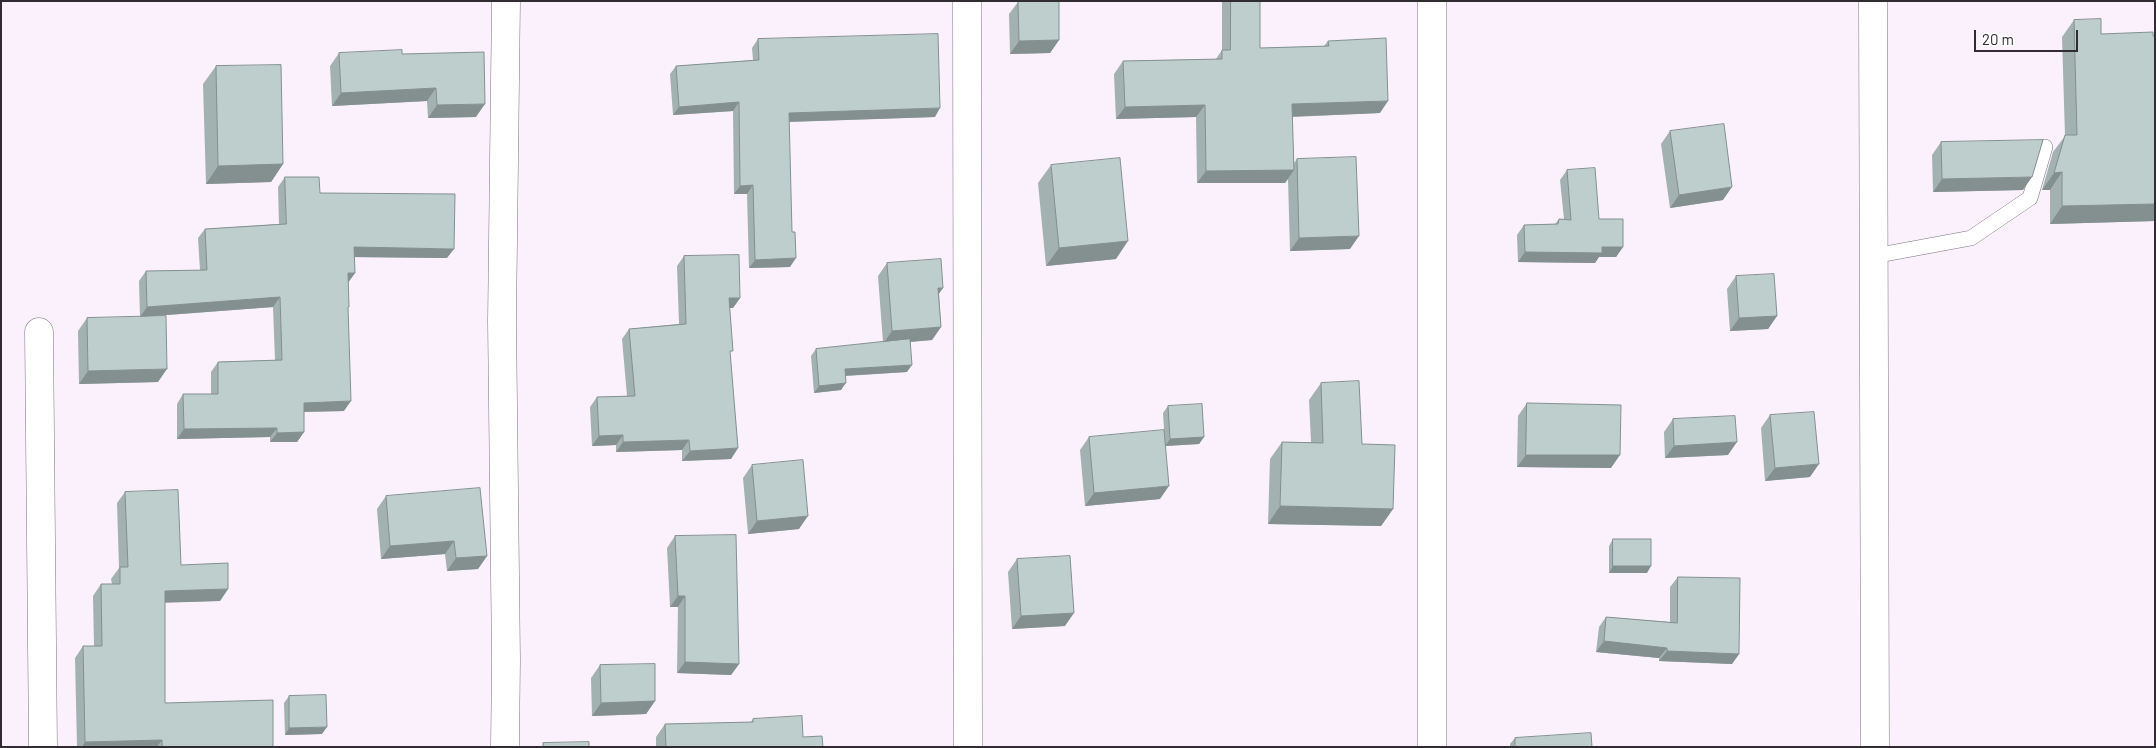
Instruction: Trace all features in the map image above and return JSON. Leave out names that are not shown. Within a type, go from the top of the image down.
[{"type":"street","points":[[505,747],[506,660],[502,321],[506,1]]},
{"type":"street","points":[[967,1],[968,747]]},
{"type":"street","points":[[1432,1],[1432,747]]},
{"type":"street","points":[[1873,1],[1875,747]]},
{"type":"street","points":[[39,332],[43,747]]},
{"type":"lane","points":[[1874,256],[1971,238],[2030,198],[2045,147]]},
{"type":"building","points":[[1059,1],[1059,40],[1019,41],[1018,2]]},
{"type":"building","points":[[1231,1],[1260,1],[1260,48],[1329,46],[1328,41],[1386,38],[1388,101],[1292,104],[1294,170],[1206,171],[1205,105],[1125,107],[1123,61],[1222,59],[1222,50],[1230,50]]},
{"type":"building","points":[[2101,19],[2101,34],[2153,32],[2153,36],[2155,36],[2155,204],[2062,206],[2062,172],[2054,173],[2065,135],[2077,135],[2074,20]]},
{"type":"building","points":[[938,34],[940,108],[789,113],[792,232],[795,232],[796,258],[755,260],[753,185],[740,186],[739,102],[679,107],[676,66],[759,60],[758,39]]},
{"type":"building","points":[[402,50],[402,54],[484,52],[485,104],[437,105],[436,88],[341,93],[339,53]]},
{"type":"building","points":[[281,65],[283,164],[218,166],[216,66]]},
{"type":"building","points":[[1724,124],[1732,187],[1679,195],[1670,131]]},
{"type":"building","points":[[2043,140],[2032,177],[1942,179],[1941,142]]},
{"type":"building","points":[[1356,157],[1359,236],[1299,238],[1297,159]]},
{"type":"building","points":[[1120,158],[1128,241],[1059,248],[1051,165]]},
{"type":"building","points":[[1595,168],[1599,219],[1623,219],[1623,247],[1602,247],[1602,253],[1525,252],[1524,225],[1558,224],[1559,219],[1571,220],[1567,170]]},
{"type":"building","points":[[285,177],[319,177],[320,193],[455,194],[454,249],[354,247],[355,273],[348,273],[351,401],[304,403],[304,432],[277,433],[277,428],[184,429],[183,394],[218,394],[218,362],[282,360],[280,297],[147,307],[146,271],[207,270],[205,229],[286,224]]},
{"type":"building","points":[[739,255],[740,298],[729,298],[733,351],[730,351],[738,448],[690,451],[689,440],[623,442],[623,435],[599,436],[597,397],[635,396],[629,329],[686,324],[684,256]]},
{"type":"building","points":[[941,259],[943,288],[938,288],[941,327],[892,331],[887,263]]},
{"type":"building","points":[[1774,274],[1777,316],[1739,318],[1736,276]]},
{"type":"building","points":[[166,316],[167,369],[88,371],[87,318]]},
{"type":"building","points":[[910,339],[912,365],[845,369],[846,383],[819,386],[816,349]]},
{"type":"building","points":[[1359,381],[1362,444],[1395,445],[1393,509],[1280,506],[1282,442],[1323,443],[1321,383]]},
{"type":"building","points":[[1527,403],[1621,405],[1620,455],[1526,455]]},
{"type":"building","points":[[1202,404],[1204,437],[1170,439],[1168,406]]},
{"type":"building","points":[[1814,412],[1819,464],[1775,468],[1770,415]]},
{"type":"building","points":[[1735,416],[1737,442],[1674,446],[1673,419]]},
{"type":"building","points":[[1164,430],[1169,486],[1094,493],[1089,437]]},
{"type":"building","points":[[803,460],[808,516],[757,521],[752,465]]},
{"type":"building","points":[[480,488],[487,556],[456,558],[454,541],[390,546],[386,496]]},
{"type":"building","points":[[178,490],[181,565],[228,563],[228,589],[165,591],[165,703],[273,700],[273,747],[162,747],[162,740],[85,742],[83,646],[102,646],[101,584],[120,584],[120,567],[128,567],[125,492]]},
{"type":"building","points":[[736,535],[739,664],[685,662],[685,596],[678,596],[675,536]]},
{"type":"building","points":[[1613,539],[1651,539],[1651,566],[1613,566]]},
{"type":"building","points":[[1070,556],[1074,613],[1021,616],[1017,559]]},
{"type":"building","points":[[1678,577],[1740,578],[1739,654],[1667,651],[1667,648],[1604,641],[1606,617],[1677,623]]},
{"type":"building","points":[[655,664],[655,701],[601,703],[600,665]]},
{"type":"building","points":[[326,695],[327,727],[289,728],[289,696]]},
{"type":"building","points":[[802,716],[803,737],[822,736],[823,747],[666,747],[665,724],[753,722],[753,719]]},
{"type":"building","points":[[1591,733],[1592,747],[1515,747],[1515,738]]},
{"type":"building","points":[[589,742],[589,747],[543,747],[543,743]]}]
